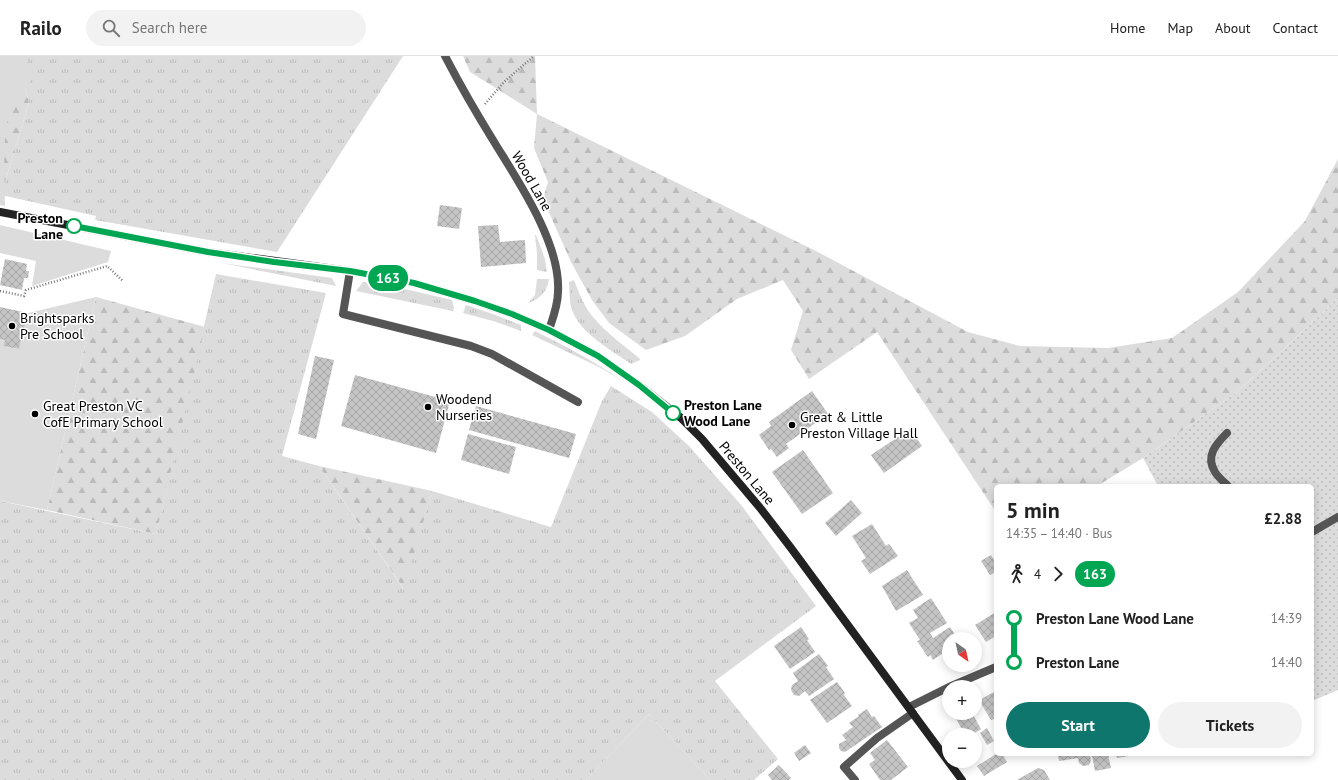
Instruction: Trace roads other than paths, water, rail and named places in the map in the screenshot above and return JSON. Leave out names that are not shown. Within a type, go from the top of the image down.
[{"type":"street","name":"Wood Lane","points":[[445,56],[477,114],[520,184],[540,221],[549,242],[555,262],[558,292],[556,306],[549,330]]},
{"type":"street","name":"Preston Lane","points":[[0,212],[208,252],[350,271],[414,283],[475,301],[512,314],[549,330],[598,356],[681,418],[702,439],[782,537],[962,780]]},
{"type":"street","points":[[350,271],[343,314],[471,346],[492,354],[578,402]]},
{"type":"street","points":[[1226,484],[1216,473],[1212,466],[1211,458],[1217,443],[1227,433]]},
{"type":"street","points":[[1314,531],[1338,517]]},
{"type":"street","points":[[855,780],[844,767],[911,710],[949,687],[994,668]]},
{"type":"place","name":"Preston Lane","points":[[74,226]]},
{"type":"place","name":"Brightsparks Pre School","points":[[12,326]]},
{"type":"place","name":"Woodend Nurseries","points":[[428,407]]},
{"type":"place","name":"Preston Lane Wood Lane","points":[[673,413]]},
{"type":"place","name":"Great Preston VC CofE Primary School","points":[[35,414]]},
{"type":"place","name":"Great & Little Preston Village Hall","points":[[792,425]]}]
